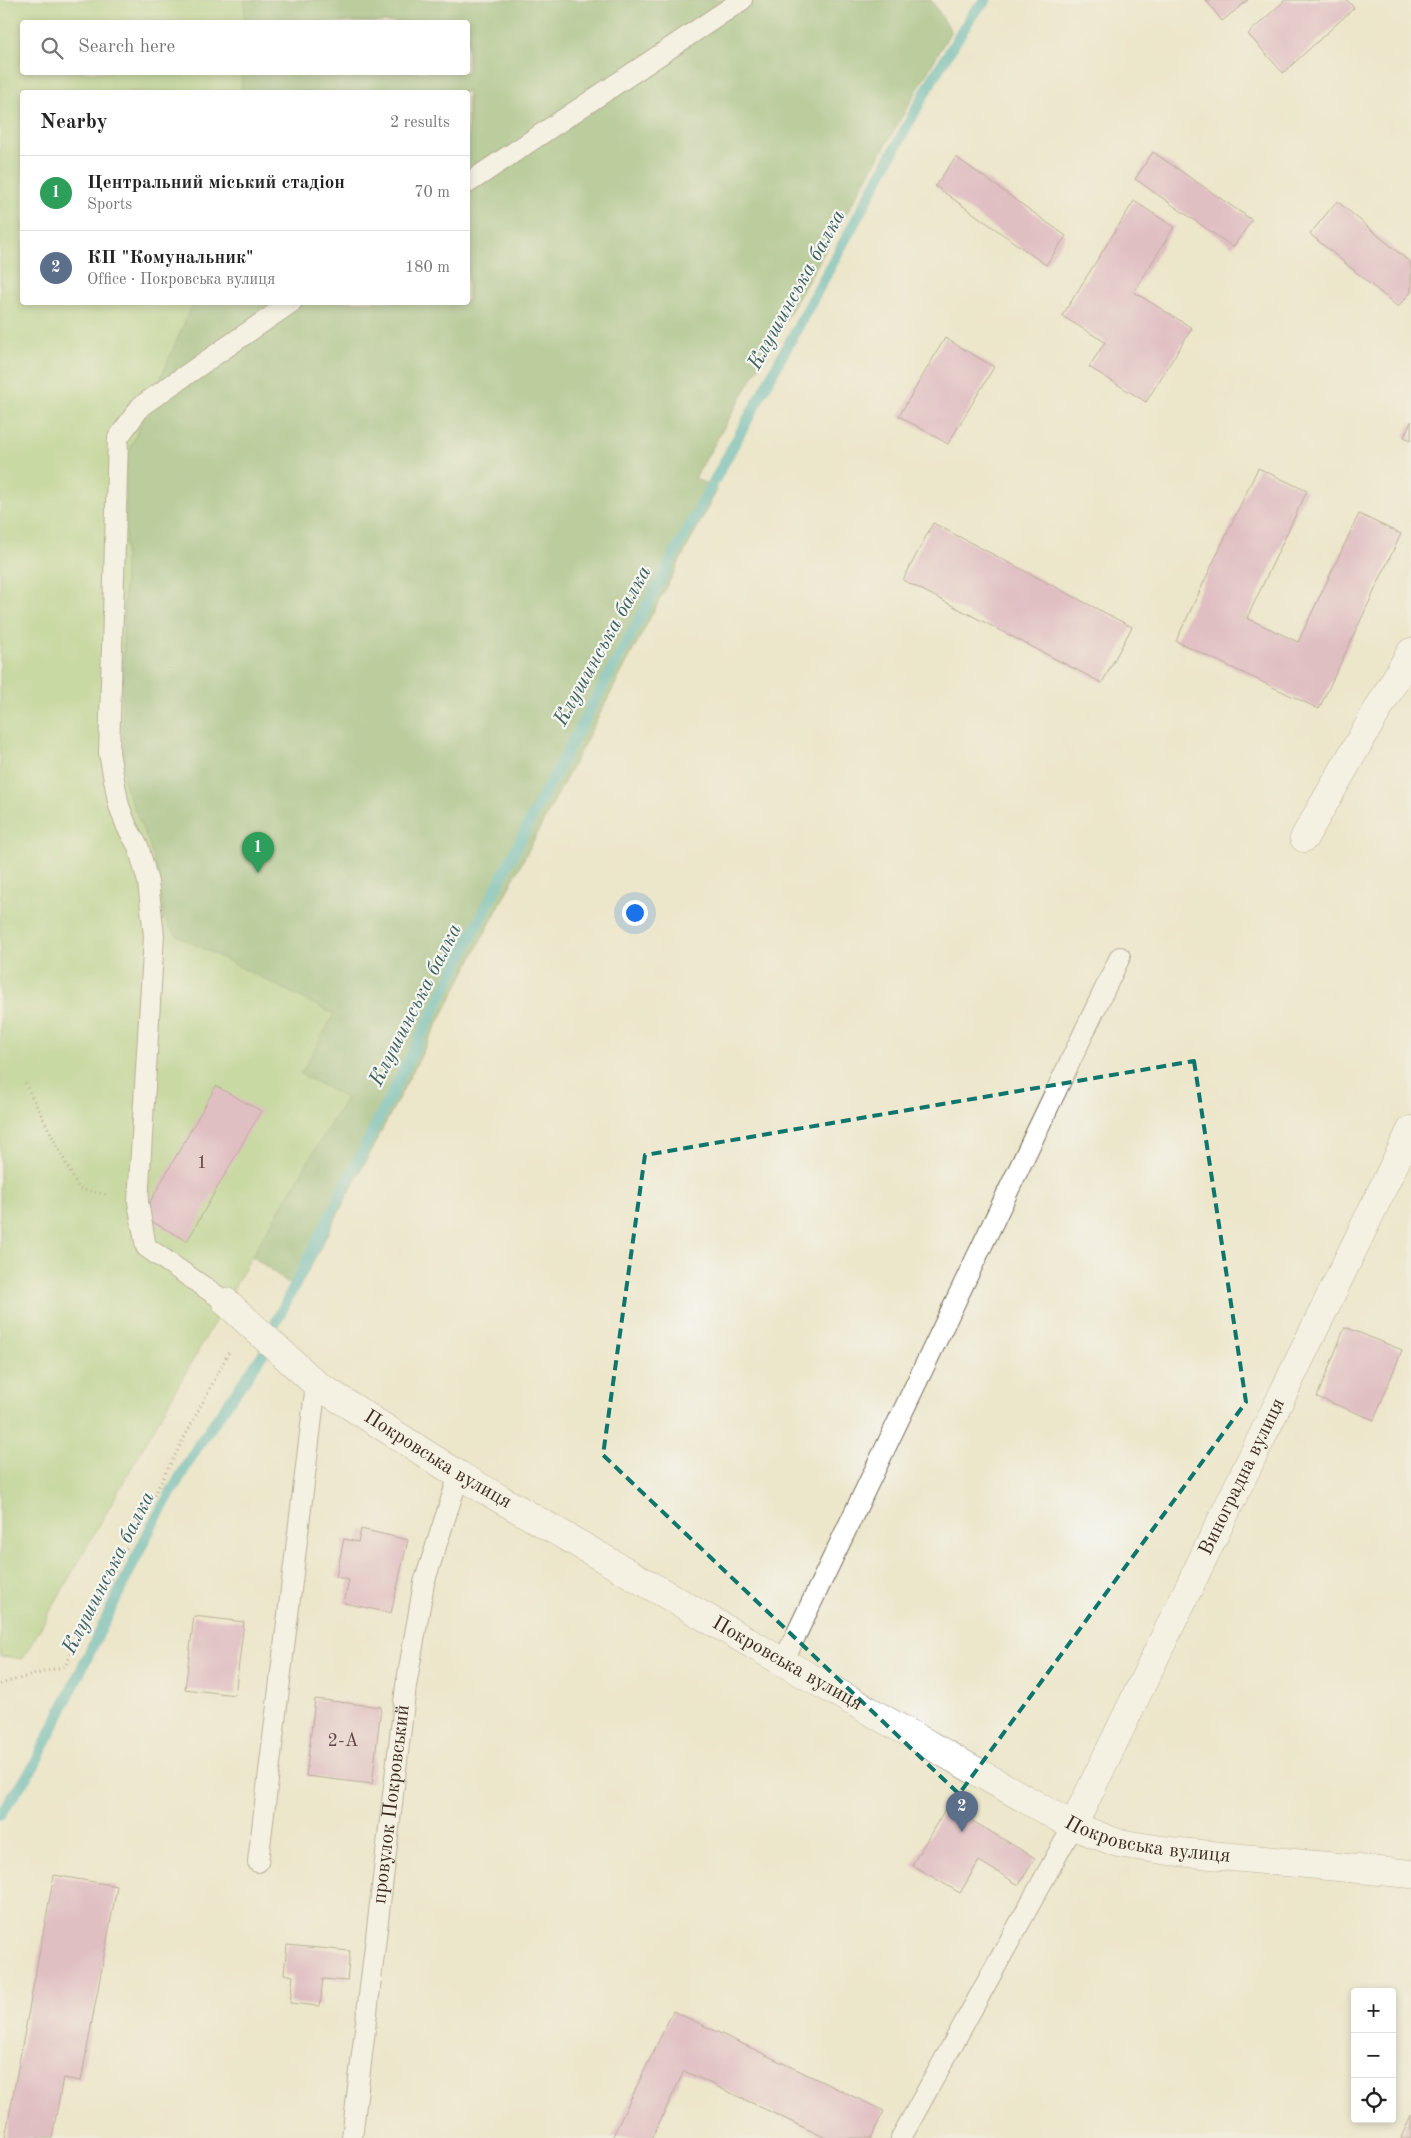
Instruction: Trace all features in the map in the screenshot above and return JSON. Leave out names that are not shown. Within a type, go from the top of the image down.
[{"type":"street","points":[[1304,838],[1411,652]]},
{"type":"street","name":"Виноградна вулиця","points":[[1073,1826],[1411,1130]]},
{"type":"street","name":"Покровська вулиця","points":[[236,1311],[316,1384],[459,1475],[783,1662],[1073,1826],[1118,1843],[1169,1851],[1411,1874]]},
{"type":"lane","points":[[470,182],[742,0]]},
{"type":"lane","points":[[236,1311],[146,1247],[138,1202],[154,936],[148,882],[138,846],[126,827],[119,806],[109,753],[118,438],[140,406],[288,305]]},
{"type":"lane","points":[[783,1662],[1120,957]]},
{"type":"lane","points":[[258,1862],[316,1384]]},
{"type":"lane","name":"провулок Покровський","points":[[352,2138],[406,1686],[424,1583],[459,1475]]},
{"type":"lane","points":[[901,2138],[1073,1826]]},
{"type":"path","points":[[25,1083],[80,1189]]},
{"type":"path","points":[[0,1684],[65,1666],[236,1311]]},
{"type":"highlighted area","points":[[1194,1061],[1246,1402],[959,1794],[603,1455],[645,1155]]},
{"type":"green space","points":[[0,0],[931,0],[951,31],[695,478],[717,490],[298,1290],[252,1256],[23,1659],[0,1656]]},
{"type":"green space","points":[[245,0],[931,0],[951,31],[695,478],[717,490],[298,1290],[252,1256],[346,1098],[301,1074],[334,1014],[176,935],[164,918],[158,875],[149,844],[125,786],[122,707],[127,456],[192,305],[470,305],[470,90],[241,90],[242,75],[470,75],[470,20],[244,20]]},
{"type":"building","points":[[1206,0],[1248,0],[1222,21]]},
{"type":"building","points":[[1285,0],[1347,0],[1354,8],[1283,73],[1248,34]]},
{"type":"building","points":[[1153,152],[1252,220],[1233,247],[1135,179]]},
{"type":"building","points":[[956,157],[1066,236],[1046,265],[935,186]]},
{"type":"building","points":[[1134,201],[1174,227],[1134,292],[1192,328],[1146,402],[1089,367],[1105,342],[1062,316]]},
{"type":"building","points":[[1337,201],[1411,263],[1411,292],[1398,307],[1310,234]]},
{"type":"building","points":[[945,338],[994,367],[948,444],[899,416]]},
{"type":"building","points":[[1411,421],[1411,440],[1404,437]]},
{"type":"building","points":[[1258,468],[1307,491],[1247,618],[1298,642],[1359,514],[1401,534],[1319,709],[1176,641]]},
{"type":"building","points":[[933,523],[1132,627],[1102,683],[903,580]]},
{"type":"building","points":[[216,1086],[261,1111],[187,1241],[142,1216]]},
{"type":"building","points":[[1345,1327],[1402,1350],[1374,1420],[1317,1397]]},
{"type":"building","points":[[361,1529],[408,1540],[391,1613],[344,1603],[349,1580],[336,1577],[344,1539],[358,1542]]},
{"type":"building","points":[[194,1616],[244,1622],[235,1695],[185,1689]]},
{"type":"building","points":[[315,1699],[381,1707],[372,1784],[306,1776]]},
{"type":"building","points":[[947,1806],[1035,1858],[1019,1885],[979,1861],[960,1893],[912,1865]]},
{"type":"building","points":[[54,1875],[117,1886],[81,2081],[63,2078],[52,2138],[5,2138]]},
{"type":"building","points":[[287,1945],[350,1951],[347,1981],[323,1979],[320,2006],[290,2003],[293,1976],[284,1974]]},
{"type":"building","points":[[673,2011],[884,2111],[871,2138],[826,2138],[684,2071],[652,2138],[612,2138]]},
{"type":"building","points":[[1411,2115],[1411,2138],[1401,2138]]},
{"type":"waterway","name":"Клушинська балка","points":[[276,1322],[537,807],[932,80],[974,12],[986,0]]},
{"type":"waterway","name":"Клушинська балка","points":[[0,1815],[34,1766],[152,1525],[199,1444],[263,1354]]},
{"type":"place","name":"Центральний міський стадіон","points":[[258,873]]},
{"type":"place","name":"КП \"Комунальник\"","points":[[962,1832]]}]
